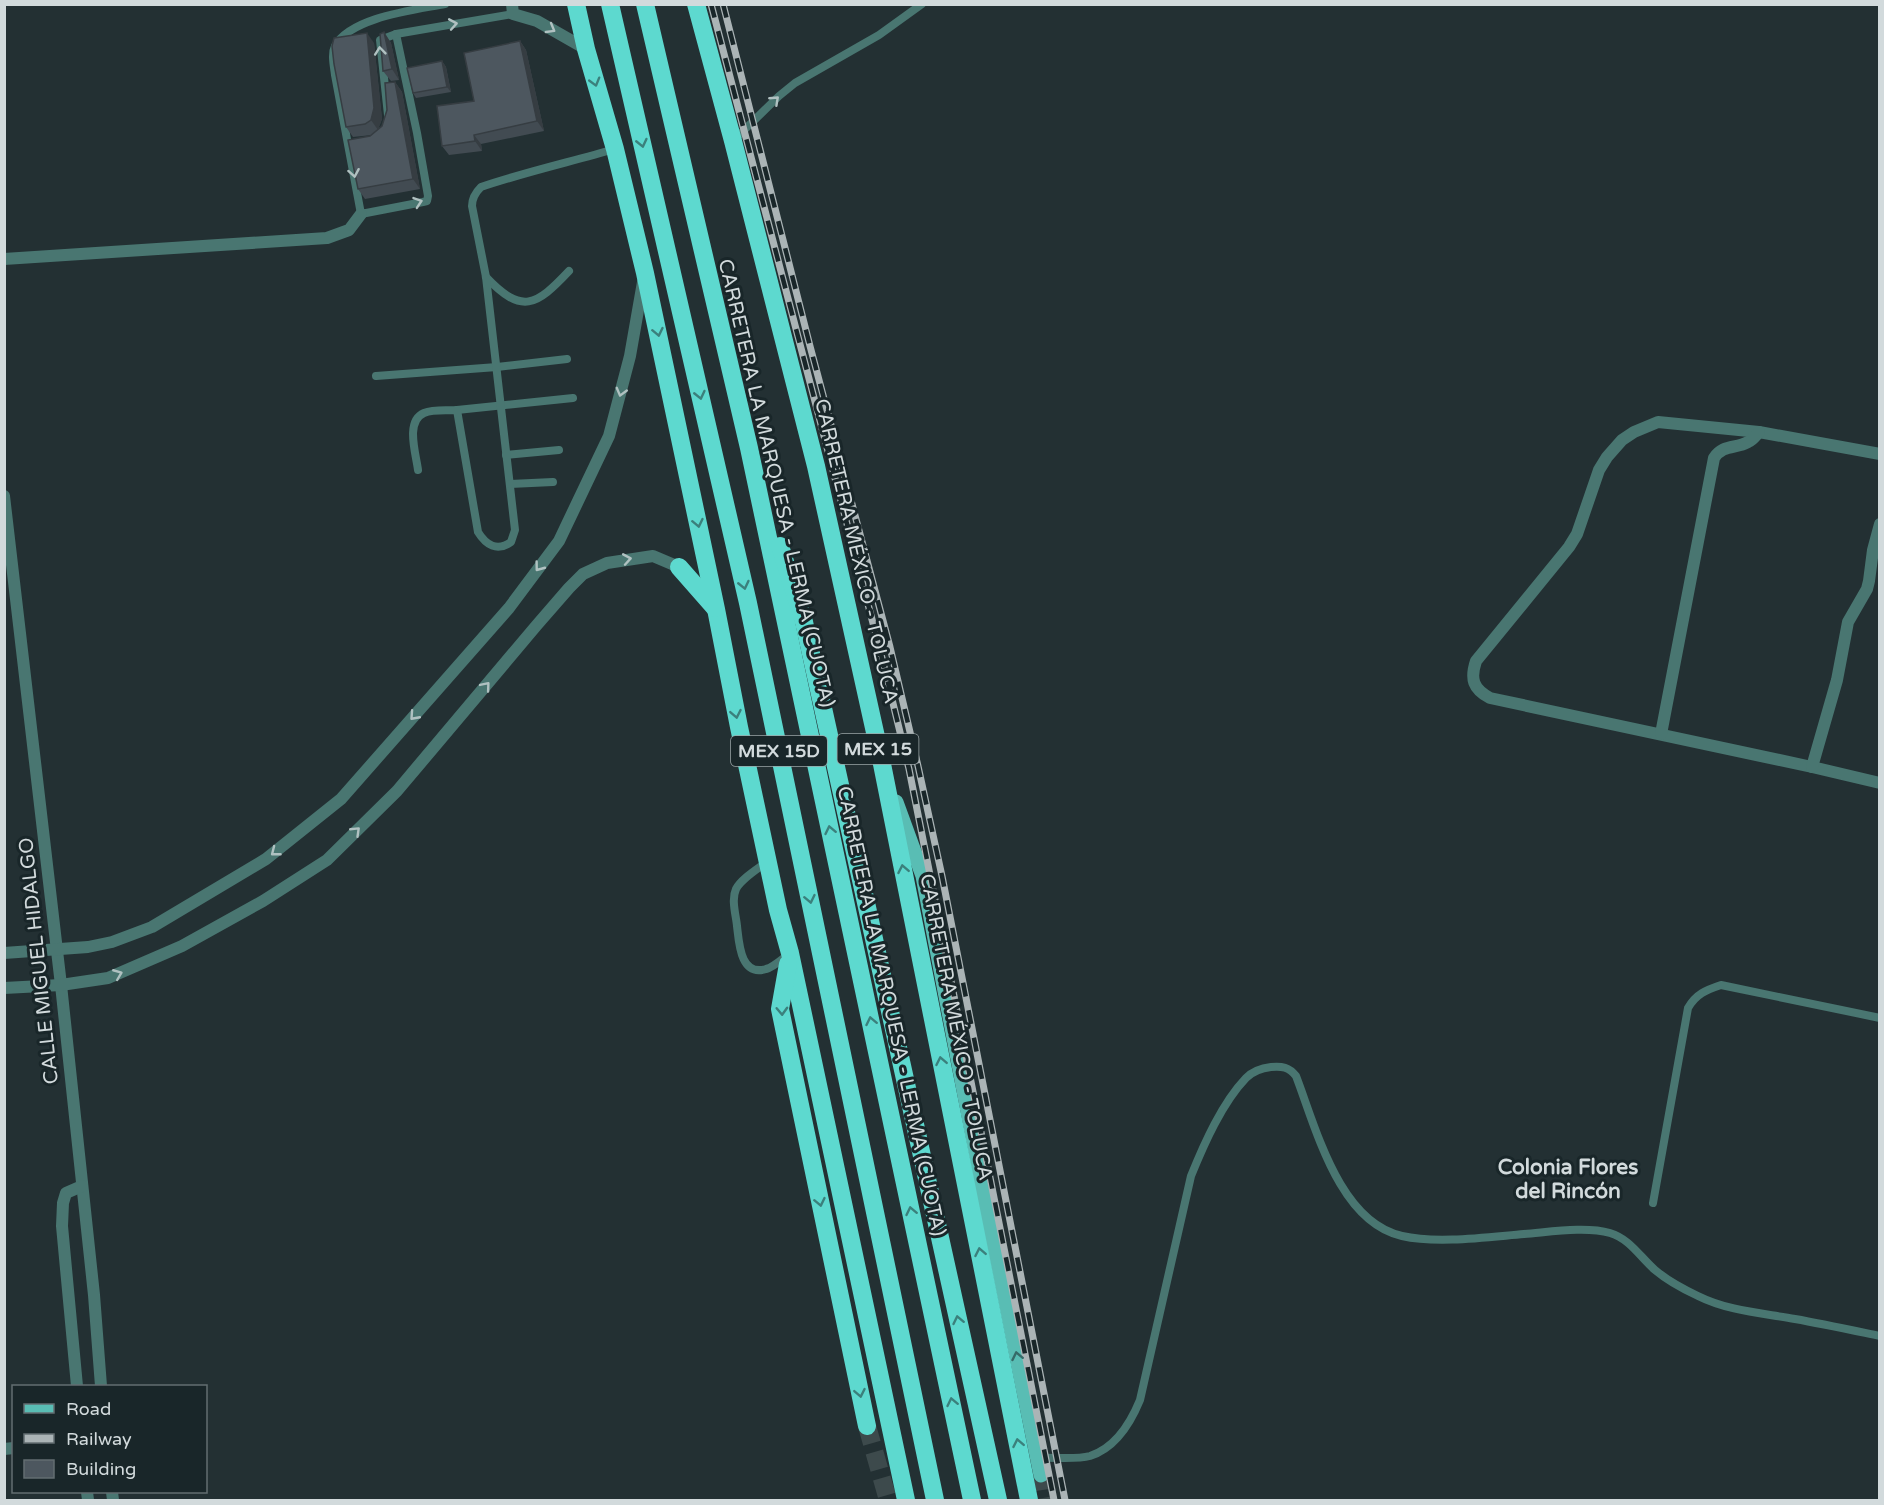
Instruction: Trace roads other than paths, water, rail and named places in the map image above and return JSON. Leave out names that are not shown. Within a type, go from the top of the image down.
[{"type":"highway","points":[[576,4],[645,273],[768,861],[790,953],[906,1500]]},
{"type":"highway","name":"MEX 15D","points":[[610,4],[748,603],[935,1500]]},
{"type":"highway","name":"CARRETERA LA MARQUESA - LERMA (CUOTA)","points":[[645,4],[749,448],[972,1500]]},
{"type":"highway","name":"CARRETERA MÉXICO - TOLUCA","points":[[696,4],[816,466],[882,764],[1029,1500]]},
{"type":"highway","points":[[749,448],[804,622],[998,1500]]},
{"type":"highway","points":[[679,567],[716,609]]},
{"type":"highway","points":[[790,953],[780,1009],[867,1426]]},
{"type":"main road","points":[[882,764],[923,876],[1041,1475]]},
{"type":"street","points":[[512,9],[586,50]]},
{"type":"street","points":[[4,259],[327,238],[349,230],[361,214]]},
{"type":"street","points":[[4,953],[88,948],[152,927],[266,859],[341,799],[509,608],[559,541],[609,436],[630,356],[645,273]]},
{"type":"street","points":[[1880,454],[1759,432],[1658,422],[1645,426],[1622,440],[1607,457],[1599,470],[1577,534],[1569,547],[1476,661],[1472,673],[1474,682],[1481,693],[1490,698],[1812,766],[1880,783]]},
{"type":"street","points":[[1661,734],[1714,458],[1725,448],[1747,443],[1759,432]]},
{"type":"street","name":"CALLE MIGUEL HIDALGO","points":[[4,496],[61,985],[94,1295],[101,1385]]},
{"type":"street","points":[[1812,766],[1837,680],[1848,622],[1867,589],[1872,550],[1880,524]]},
{"type":"street","points":[[4,988],[61,985],[108,978],[182,946],[263,901],[327,860],[398,791],[583,574],[607,563],[652,556],[679,567]]},
{"type":"street","points":[[77,1385],[62,1226],[66,1193],[82,1185]]},
{"type":"lane","points":[[396,34],[428,196],[423,202],[361,214],[353,144],[334,75],[335,47],[344,36],[383,16],[444,4]]},
{"type":"lane","points":[[733,141],[795,83],[869,41],[922,4]]},
{"type":"lane","points":[[387,128],[388,119],[379,41],[396,34],[512,9]]},
{"type":"lane","points":[[385,88],[407,85]]},
{"type":"lane","points":[[457,410],[478,532],[483,541],[491,546],[506,545],[511,542],[515,530],[486,277],[472,206],[474,196],[481,187],[520,173],[567,163],[615,149]]},
{"type":"lane","points":[[486,277],[501,293],[515,301],[526,302],[537,300],[545,295],[569,271]]},
{"type":"lane","points":[[376,376],[567,359]]},
{"type":"lane","points":[[418,470],[413,426],[416,418],[422,414],[431,411],[573,398]]},
{"type":"lane","points":[[506,455],[559,450]]},
{"type":"lane","points":[[510,484],[553,482]]},
{"type":"lane","points":[[768,861],[741,883],[736,890],[734,898],[740,952],[746,964],[754,969],[766,969],[790,953]]},
{"type":"lane","points":[[1653,1203],[1688,1008],[1694,998],[1706,990],[1721,985],[1880,1018]]},
{"type":"lane","points":[[1038,1458],[1092,1455],[1118,1437],[1132,1419],[1140,1400],[1191,1176],[1205,1141],[1229,1101],[1245,1078],[1263,1068],[1286,1068],[1296,1076],[1334,1176],[1352,1202],[1375,1225],[1390,1233],[1404,1237],[1449,1239],[1583,1230],[1609,1232],[1631,1244],[1656,1271],[1676,1285],[1700,1297],[1728,1307],[1880,1336]]},
{"type":"tunnel","points":[[867,1426],[888,1500]]},
{"type":"tunnel","points":[[1041,1475],[1045,1500]]},
{"type":"railway","points":[[711,4],[909,769],[1054,1500]]},
{"type":"railway","points":[[723,4],[890,647],[918,766],[942,876],[1065,1500]]},
{"type":"district","name":"Colonia Flores del Rincón","points":[[1568,1179]]}]
